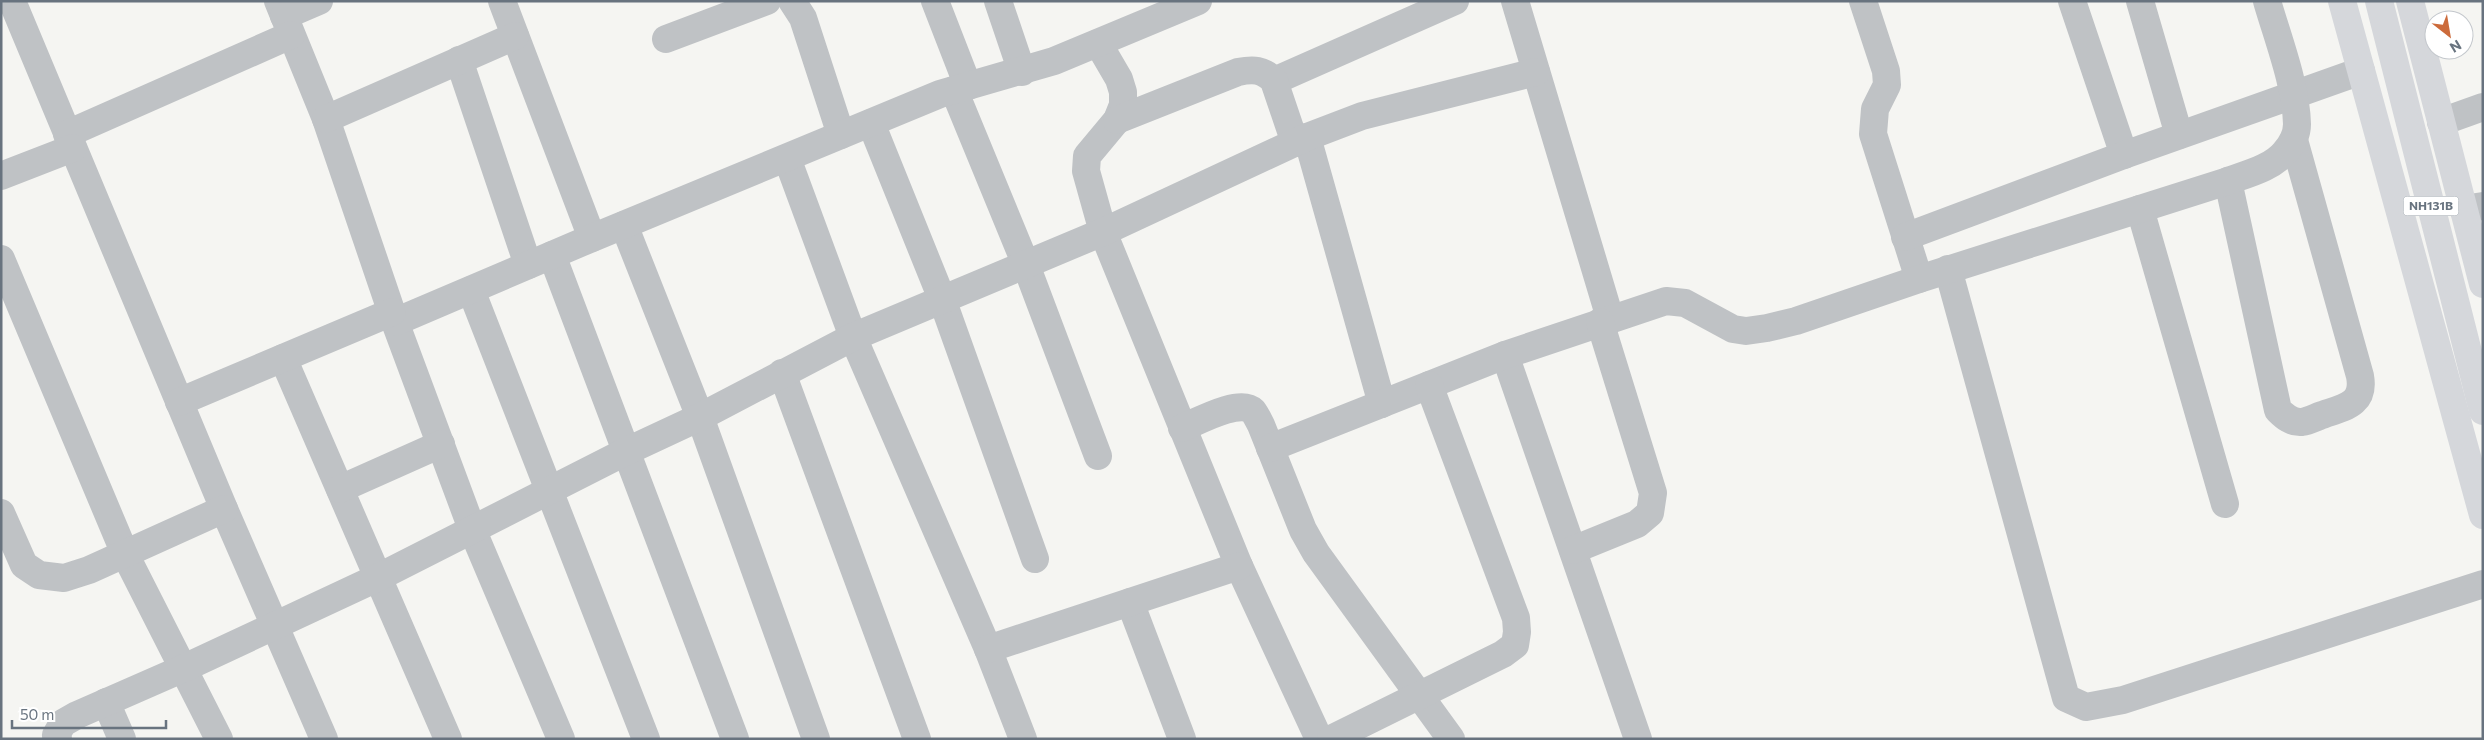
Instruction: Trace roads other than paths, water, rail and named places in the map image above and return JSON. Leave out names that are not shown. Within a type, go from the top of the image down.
[{"type":"main road","points":[[2342,1],[2483,515]]},
{"type":"main road","name":"NH131B","points":[[2379,1],[2483,411]]},
{"type":"main road","points":[[2410,1],[2441,122],[2473,207],[2483,284]]},
{"type":"street","points":[[12,1],[224,509],[324,739]]},
{"type":"street","points":[[1,176],[70,141],[284,17],[319,1]]},
{"type":"street","points":[[502,1],[592,238]]},
{"type":"street","points":[[666,39],[767,1]]},
{"type":"street","points":[[792,1],[803,18],[841,135]]},
{"type":"street","points":[[935,1],[961,88],[1098,456]]},
{"type":"street","points":[[998,1],[1022,72]]},
{"type":"street","points":[[179,402],[284,358],[471,290],[871,123],[961,88],[1022,72],[1098,43],[1198,1]]},
{"type":"street","points":[[1274,81],[1455,1]]},
{"type":"street","points":[[1515,1],[1653,493],[1650,513],[1638,524],[1573,550]]},
{"type":"street","points":[[1863,1],[1886,71],[1887,85],[1875,109],[1873,134],[1919,279]]},
{"type":"street","points":[[2072,1],[2124,155]]},
{"type":"street","points":[[2140,1],[2179,135]]},
{"type":"street","points":[[1270,448],[1505,356],[1605,320],[1666,301],[1685,303],[1733,329],[1746,331],[1796,322],[1919,279],[2228,181],[2271,164],[2285,153],[2294,140],[2297,125],[2293,95],[2267,1]]},
{"type":"street","points":[[284,17],[326,120],[393,317],[472,529],[561,739]]},
{"type":"street","points":[[326,120],[515,36]]},
{"type":"street","points":[[1098,43],[1119,79],[1123,92],[1123,105],[1117,120],[1087,156],[1086,171],[1103,232],[1239,566],[1319,739]]},
{"type":"street","points":[[459,60],[540,260],[625,452],[735,739]]},
{"type":"street","points":[[1117,120],[1238,72],[1254,69],[1267,73],[1274,81],[1301,140],[1382,404]]},
{"type":"street","points":[[1905,237],[2124,155],[2361,71]]},
{"type":"street","points":[[58,739],[56,735],[63,723],[379,577],[550,489],[700,417],[853,337],[1103,232],[1301,140],[1362,116],[1536,72]]},
{"type":"street","points":[[2441,122],[2483,108]]},
{"type":"street","points":[[871,123],[942,299],[1035,559]]},
{"type":"street","points":[[2228,181],[2278,410],[2287,419],[2302,422],[2349,406],[2359,396],[2362,387],[2360,376],[2294,140]]},
{"type":"street","points":[[787,158],[853,337],[988,649],[1023,739]]},
{"type":"street","points":[[2140,209],[2225,504]]},
{"type":"street","points":[[624,225],[700,417],[816,739]]},
{"type":"street","points":[[1,259],[125,554],[219,739]]},
{"type":"street","points":[[1948,270],[2066,698],[2086,707],[2123,700],[2483,584]]},
{"type":"street","points":[[471,290],[646,739]]},
{"type":"street","points":[[1505,356],[1638,739]]},
{"type":"street","points":[[284,358],[448,739]]},
{"type":"street","points":[[782,373],[917,739]]},
{"type":"street","points":[[1331,739],[1503,654],[1515,644],[1518,632],[1516,618],[1429,385]]},
{"type":"street","points":[[1182,428],[1229,409],[1241,406],[1252,410],[1270,448],[1303,530],[1316,553],[1451,739]]},
{"type":"street","points":[[340,489],[441,444]]},
{"type":"street","points":[[1,514],[24,565],[39,575],[64,578],[125,554],[224,509]]},
{"type":"street","points":[[988,649],[1239,566]]},
{"type":"street","points":[[1130,602],[1182,739]]},
{"type":"street","points":[[106,702],[122,739]]}]
